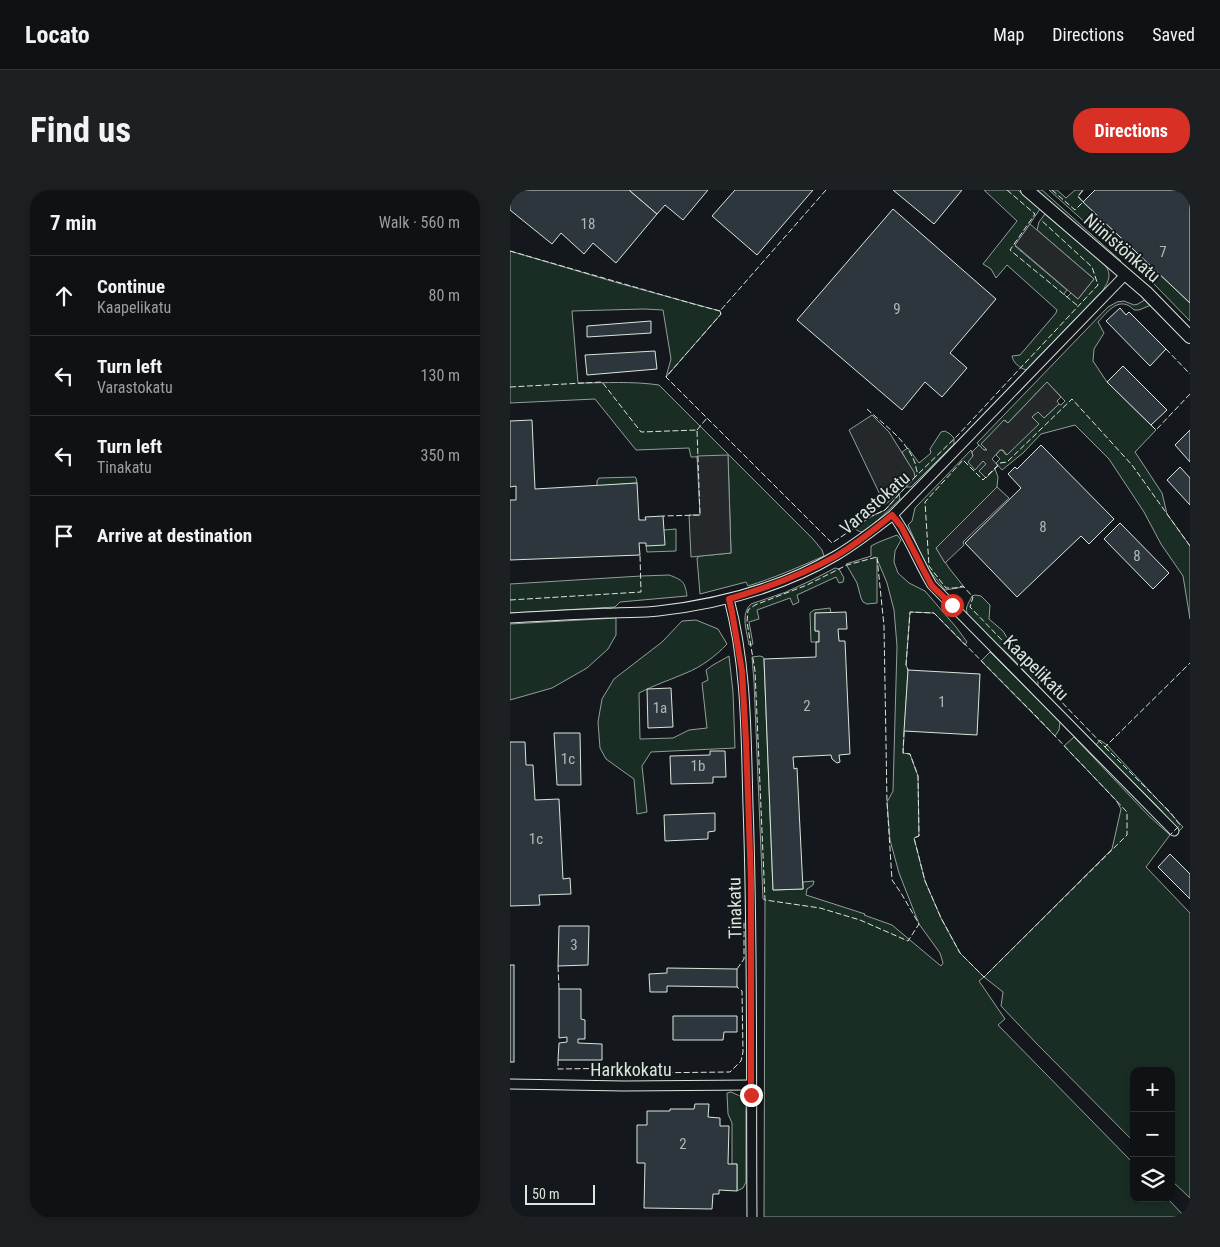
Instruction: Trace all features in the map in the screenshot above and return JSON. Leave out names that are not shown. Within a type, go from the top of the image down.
[{"type":"street","name":"Niinistönkatu","points":[[1027,190],[1146,292],[1190,337]]},
{"type":"street","name":"Varastokatu","points":[[510,618],[656,611],[729,599],[778,583],[810,570],[836,556],[857,543],[892,515],[1126,274]]},
{"type":"street","name":"Kaapelikatu","points":[[892,515],[901,526],[932,586],[1174,831]]},
{"type":"street","name":"Tinakatu","points":[[729,599],[742,671],[746,741],[751,881],[752,1217]]},
{"type":"street","name":"Harkkokatu","points":[[510,1084],[624,1086],[751,1085]]},
{"type":"green space","points":[[984,190],[1018,190],[1040,209],[1015,246],[1067,290],[1064,294],[1067,297],[1071,293],[1078,299],[1094,279],[1037,230],[1039,222],[1045,214],[1105,265],[1109,274],[1108,281],[1103,290],[1026,370],[1017,365],[1012,356],[1020,355],[1057,310],[1007,265],[996,278],[991,269],[983,264],[1017,221]]},
{"type":"green space","points":[[1036,190],[1042,190],[1121,261],[1120,262]]},
{"type":"green space","points":[[1049,190],[1057,190],[1066,198],[1075,190],[1083,190],[1078,197],[1190,303],[1190,321],[1154,284]]},
{"type":"green space","points":[[510,251],[720,311],[721,314],[666,377],[671,359],[663,310],[572,311],[578,383],[659,385],[813,539],[822,550],[824,556],[748,586],[746,582],[700,594],[697,558],[700,556],[731,553],[728,456],[691,457],[689,448],[636,450],[595,399],[510,403]]},
{"type":"green space","points":[[1146,299],[1151,305],[1134,310],[1124,304],[1119,304],[1110,309],[1098,322],[1104,333],[1094,349],[1093,361],[1107,382],[1156,430],[1135,452],[1162,493],[1167,514],[1190,546],[1190,619],[1183,576],[1109,459],[1075,425],[1041,434],[1023,453],[1002,470],[996,463],[1000,459],[996,455],[1000,450],[1006,455],[1038,424],[1032,417],[1038,411],[1044,418],[1065,401],[1047,382],[1008,423],[1005,420],[981,444],[987,450],[984,450],[977,443],[1108,307],[1117,302],[1124,301],[1134,305]]},
{"type":"green space","points":[[945,431],[954,438],[954,444],[911,487],[906,487],[915,477],[902,452],[908,448],[919,463],[931,453],[930,449],[941,432]]},
{"type":"green space","points":[[971,450],[975,469],[983,461],[986,464],[985,477],[995,469],[998,477],[997,487],[936,548],[964,587],[945,590],[926,566],[908,525],[912,521],[915,508]]},
{"type":"green space","points":[[635,477],[637,483],[597,486],[599,478]]},
{"type":"green space","points":[[899,494],[900,499],[869,528],[861,532],[854,528],[885,510]]},
{"type":"green space","points":[[676,529],[676,551],[647,552],[646,546],[664,530]]},
{"type":"green space","points":[[897,535],[901,540],[895,551],[894,562],[898,573],[909,583],[925,591],[967,642],[965,645],[934,613],[910,612],[903,753],[910,754],[918,776],[919,836],[914,838],[925,881],[941,918],[960,953],[984,977],[979,981],[1005,1019],[998,1025],[1130,1160],[1130,1202],[1171,1202],[1185,1217],[764,1217],[765,900],[763,899],[752,657],[760,656],[764,659],[773,890],[803,889],[803,882],[814,881],[813,885],[807,889],[806,895],[892,925],[941,966],[943,963],[940,953],[919,924],[899,873],[890,840],[887,802],[893,791],[897,646],[894,610],[887,583],[877,559],[877,603],[867,604],[863,602],[857,583],[846,564],[871,556],[871,546]]},
{"type":"green space","points":[[835,568],[839,569],[844,578],[843,582],[839,583],[836,577],[797,595],[799,602],[793,605],[790,598],[757,610],[759,619],[749,622],[753,644],[749,645],[745,618],[751,604],[786,592]]},
{"type":"green space","points":[[669,575],[682,582],[687,596],[620,602],[615,607],[510,613],[510,584]]},
{"type":"green space","points":[[972,596],[981,596],[990,605],[989,619],[1003,631],[1009,641],[1041,675],[1038,678],[1038,686],[1012,658],[971,620],[967,613],[967,608]]},
{"type":"green space","points":[[830,608],[831,613],[815,613],[815,631],[819,631],[819,642],[811,642],[810,613],[814,610]]},
{"type":"green space","points":[[616,618],[616,635],[608,649],[587,668],[552,688],[510,700],[510,624]]},
{"type":"green space","points":[[696,620],[718,629],[727,644],[697,668],[639,693],[640,739],[673,738],[689,730],[707,728],[702,683],[708,680],[706,670],[729,656],[733,692],[735,748],[651,752],[642,766],[647,812],[637,814],[634,779],[606,759],[600,748],[598,722],[602,699],[614,679],[662,642],[682,621]]},
{"type":"green space","points":[[990,652],[1060,722],[1059,730],[1055,736],[981,661]]},
{"type":"green space","points":[[1074,737],[1149,816],[1170,835],[1146,867],[1190,913],[1190,1198],[1175,1184],[1175,1067],[1130,1067],[1130,1138],[1001,1006],[1003,992],[984,977],[1112,849],[1121,809],[1116,800],[1064,746]]},
{"type":"green space","points":[[1100,740],[1107,745],[1183,827],[1179,831],[1158,807],[1096,745]]},
{"type":"green space","points":[[731,1092],[742,1097],[746,1104],[746,1182],[743,1188],[737,1191],[737,1164],[732,1164],[732,1123],[728,1114],[727,1093]]},
{"type":"shaded area","points":[[1030,224],[1094,279],[1078,299],[1015,245]]},
{"type":"shaded area","points":[[1047,382],[1061,397],[1057,401],[1059,404],[1044,418],[1038,412],[1032,417],[1039,424],[1007,455],[1003,450],[1000,450],[992,459],[998,466],[986,478],[979,471],[986,464],[983,461],[975,470],[968,462],[973,456],[972,452],[979,445],[984,450],[987,450],[981,444],[1004,420],[1008,423]]},
{"type":"shaded area","points":[[872,415],[889,432],[914,472],[915,477],[899,494],[898,492],[885,505],[849,430]]},
{"type":"shaded area","points":[[728,455],[731,553],[691,557],[689,515],[700,515],[697,456]]},
{"type":"shaded area","points":[[997,487],[1009,498],[963,542],[964,545],[945,563],[936,548]]},
{"type":"building","points":[[510,190],[629,190],[657,214],[616,263],[593,243],[584,254],[561,233],[552,244],[510,210]]},
{"type":"building","points":[[629,190],[708,190],[683,220],[665,205],[657,214]]},
{"type":"building","points":[[735,190],[813,190],[757,255],[712,216]]},
{"type":"building","points":[[893,190],[962,190],[934,224]]},
{"type":"building","points":[[1095,190],[1190,190],[1190,303],[1083,202]]},
{"type":"building","points":[[893,209],[996,299],[950,353],[967,368],[942,397],[925,382],[902,410],[797,320]]},
{"type":"building","points":[[1120,308],[1126,315],[1129,312],[1166,349],[1150,366],[1106,321]]},
{"type":"building","points":[[651,321],[651,333],[587,337],[587,326]]},
{"type":"building","points":[[655,351],[657,369],[587,375],[585,355]]},
{"type":"building","points":[[1123,366],[1167,410],[1151,425],[1107,382]]},
{"type":"building","points":[[532,420],[535,489],[637,483],[639,520],[646,520],[645,517],[663,516],[665,545],[646,546],[646,543],[639,543],[640,555],[510,560],[510,500],[516,500],[516,486],[510,487],[510,421]]},
{"type":"building","points":[[1190,430],[1190,462],[1175,445]]},
{"type":"building","points":[[1041,445],[1114,519],[1089,544],[1081,536],[1017,597],[965,543],[1021,488],[1008,474],[1015,467],[1017,469]]},
{"type":"building","points":[[1180,467],[1190,478],[1190,505],[1167,480]]},
{"type":"building","points":[[1120,523],[1169,573],[1153,589],[1104,539]]},
{"type":"building","points":[[846,612],[847,629],[838,629],[839,641],[845,641],[850,754],[839,755],[840,762],[837,763],[832,759],[831,755],[793,757],[794,769],[797,768],[803,889],[773,890],[764,659],[816,657],[816,642],[819,642],[819,631],[815,631],[815,613]]},
{"type":"building","points":[[908,670],[980,674],[977,735],[904,731]]},
{"type":"building","points":[[671,688],[673,727],[648,728],[647,689]]},
{"type":"building","points":[[554,733],[580,733],[581,785],[557,785]]},
{"type":"building","points":[[510,742],[525,742],[526,765],[533,765],[535,800],[559,799],[563,879],[570,878],[571,894],[539,895],[540,905],[510,906]]},
{"type":"building","points":[[710,751],[725,751],[726,777],[713,777],[713,783],[671,784],[670,756],[710,755]]},
{"type":"building","points":[[715,813],[715,831],[708,832],[708,839],[665,841],[664,815]]},
{"type":"building","points":[[1170,854],[1190,874],[1190,899],[1158,867]]},
{"type":"building","points":[[559,926],[589,926],[588,965],[558,966]]},
{"type":"building","points":[[510,965],[514,965],[514,1062],[510,1062]]},
{"type":"building","points":[[667,968],[737,969],[737,987],[667,986],[667,992],[650,992],[649,974],[667,973]]},
{"type":"building","points":[[559,989],[581,989],[581,1019],[585,1020],[585,1039],[578,1039],[578,1043],[602,1044],[602,1060],[558,1060],[559,1043],[567,1042],[567,1037],[559,1038]]},
{"type":"building","points":[[673,1016],[737,1016],[737,1032],[724,1032],[723,1040],[673,1040]]},
{"type":"building","points":[[695,1104],[709,1104],[708,1117],[720,1118],[720,1126],[729,1126],[728,1164],[737,1164],[737,1191],[719,1190],[719,1194],[713,1194],[712,1209],[644,1208],[645,1163],[637,1163],[637,1125],[647,1125],[647,1111],[694,1109]]},
{"type":"fence","points":[[826,190],[720,311],[721,314],[666,377],[832,543],[872,516],[885,510],[1098,285],[1092,267],[1041,220]]},
{"type":"fence","points":[[1007,190],[1035,214],[1010,250],[1078,306]]},
{"type":"fence","points":[[1052,190],[1075,210],[1083,202],[1078,196],[1083,190]]},
{"type":"fence","points":[[510,251],[697,305],[721,310]]},
{"type":"fence","points":[[1166,349],[1190,374]]},
{"type":"fence","points":[[510,387],[602,382],[641,432],[697,430],[700,515],[663,516]]},
{"type":"fence","points":[[1151,425],[1156,430],[1190,394]]},
{"type":"fence","points":[[1190,546],[1132,465],[1072,399],[1007,462],[1000,463],[983,480],[963,460],[925,502],[929,566],[946,588],[963,586],[973,597],[970,607],[1105,747],[1190,663]]},
{"type":"fence","points":[[867,409],[894,433],[906,447],[911,454],[918,474]]},
{"type":"fence","points":[[697,430],[707,418]]},
{"type":"fence","points":[[510,600],[641,592],[640,555]]},
{"type":"fence","points":[[877,557],[884,626],[887,802],[892,880],[919,924],[908,941],[860,920],[820,908],[765,900],[755,671],[747,622],[748,610],[755,605],[807,585],[847,565],[877,557]]},
{"type":"fence","points":[[904,731],[903,753],[910,754],[918,776],[919,836],[914,838],[925,881],[941,918],[960,953],[984,977],[1127,835],[1127,812],[1036,716],[934,613],[910,612],[906,665],[908,670]]},
{"type":"fence","points":[[1105,747],[1170,812],[1180,825],[1170,835]]},
{"type":"fence","points":[[737,969],[744,959],[744,920]]},
{"type":"fence","points":[[558,966],[559,989]]},
{"type":"fence","points":[[558,1060],[558,1069],[629,1068],[638,1073],[730,1072],[741,1061],[743,1052],[742,991],[737,987]]},
{"type":"route","points":[[751,1095],[751,881],[746,741],[742,671],[729,599],[810,570],[857,543],[892,515],[901,526],[932,586],[952,605]]}]
